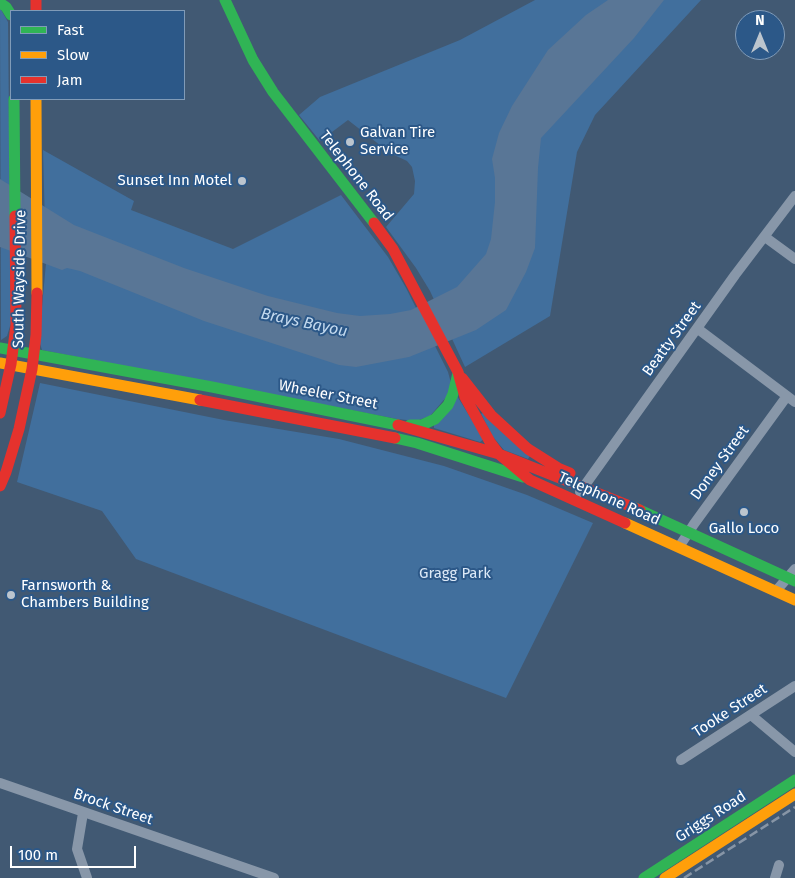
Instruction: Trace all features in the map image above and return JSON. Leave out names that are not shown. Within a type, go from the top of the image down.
[{"type":"main road","name":"Telephone Road","points":[[225,0],[253,60],[273,92],[393,249],[458,373],[491,415],[528,449],[585,484],[640,510],[793,576]]},
{"type":"main road","points":[[0,4],[6,7],[10,13]]},
{"type":"main road","name":"South Wayside Drive","points":[[0,413],[5,364],[13,350],[17,296],[14,100]]},
{"type":"main road","name":"South Wayside Drive","points":[[0,486],[3,471],[19,429],[34,354],[38,302],[36,100]]},
{"type":"main road","name":"Wheeler Street","points":[[0,348],[212,387],[402,426],[464,442],[585,484]]},
{"type":"main road","name":"Wheeler Street","points":[[5,364],[360,430],[417,443],[530,480]]},
{"type":"main road","name":"Telephone Road","points":[[458,373],[465,397],[490,442],[500,454],[530,480],[795,600]]},
{"type":"main road","points":[[402,426],[422,425],[435,419],[447,406],[453,394],[458,373]]},
{"type":"main road","name":"Griggs Road","points":[[644,878],[795,780]]},
{"type":"main road","name":"Griggs Road","points":[[665,878],[795,794]]},
{"type":"street","name":"Beatty Street","points":[[575,500],[735,275],[795,196]]},
{"type":"street","points":[[765,237],[795,259]]},
{"type":"street","points":[[698,329],[791,399]]},
{"type":"street","name":"Doney Street","points":[[679,547],[689,531],[791,399]]},
{"type":"street","points":[[776,590],[793,576]]},
{"type":"street","name":"Tooke Street","points":[[682,760],[795,686]]},
{"type":"street","points":[[751,714],[795,752]]},
{"type":"street","name":"Brock Street","points":[[0,783],[274,878]]},
{"type":"street","points":[[84,813],[77,849],[87,878]]},
{"type":"street","points":[[775,878],[779,865]]},
{"type":"green space","points":[[535,0],[701,0],[595,115],[577,152],[550,316],[465,367],[430,291],[386,227],[414,194],[415,181],[412,167],[407,161],[390,153],[348,120],[320,141],[299,115],[320,97],[460,40]]},
{"type":"green space","points":[[0,8],[8,22],[11,323],[7,336],[1,340]]},
{"type":"green space","points":[[43,150],[134,201],[131,210],[233,249],[341,195],[388,257],[406,288],[448,372],[451,383],[448,395],[430,416],[416,421],[397,419],[42,350],[39,340],[46,263]]},
{"type":"green space","name":"Gragg Park","points":[[40,383],[224,420],[339,439],[444,466],[527,495],[593,523],[506,698],[136,559],[102,511],[17,482]]},
{"type":"green space","points":[[457,396],[484,439],[480,442],[434,428],[434,424]]},
{"type":"green space","points":[[484,412],[530,456],[528,459],[504,450],[493,437],[481,414]]},
{"type":"water","name":"Brays Bayou","points":[[608,0],[664,0],[634,38],[541,138],[535,248],[526,272],[506,310],[476,330],[409,357],[356,367],[339,365],[204,321],[80,271],[67,268],[62,270],[0,247],[0,179],[74,225],[184,268],[268,296],[337,313],[360,316],[390,314],[411,310],[457,287],[486,254],[491,239],[495,202],[495,178],[492,159],[499,133],[512,106],[548,50],[586,15]]},
{"type":"railway","points":[[684,878],[795,807]]},
{"type":"traffic: fast","points":[[225,0],[253,60],[273,92],[374,223]]},
{"type":"traffic: fast","points":[[0,3],[6,7],[10,13]]},
{"type":"traffic: fast","points":[[14,100],[15,216]]},
{"type":"traffic: fast","points":[[0,348],[212,387],[398,425]]},
{"type":"traffic: fast","points":[[410,425],[422,425],[435,419],[448,405],[458,373]]},
{"type":"traffic: fast","points":[[395,438],[417,443],[523,477]]},
{"type":"traffic: fast","points":[[633,507],[795,581]]},
{"type":"traffic: fast","points":[[644,878],[795,780]]},
{"type":"traffic: slow","points":[[36,100],[37,293]]},
{"type":"traffic: slow","points":[[0,363],[200,400]]},
{"type":"traffic: slow","points":[[625,523],[795,600]]},
{"type":"traffic: slow","points":[[665,878],[795,794]]},
{"type":"traffic: jam","points":[[36,0],[36,10]]},
{"type":"traffic: jam","points":[[0,413],[11,364],[16,325],[15,216]]},
{"type":"traffic: jam","points":[[374,223],[393,249],[458,372],[465,397],[490,442],[499,454],[530,480],[625,523]]},
{"type":"traffic: jam","points":[[0,486],[19,429],[32,369],[36,335],[37,293]]},
{"type":"traffic: jam","points":[[462,378],[491,415],[528,449],[558,468],[570,473]]},
{"type":"traffic: jam","points":[[200,400],[395,438]]},
{"type":"traffic: jam","points":[[398,425],[499,454],[640,510]]},
{"type":"place","name":"Galvan Tire Service","points":[[350,142]]},
{"type":"place","name":"Sunset Inn Motel","points":[[242,181]]},
{"type":"place","name":"Gallo Loco","points":[[744,512]]},
{"type":"place","name":"Farnsworth & Chambers Building","points":[[11,595]]}]
